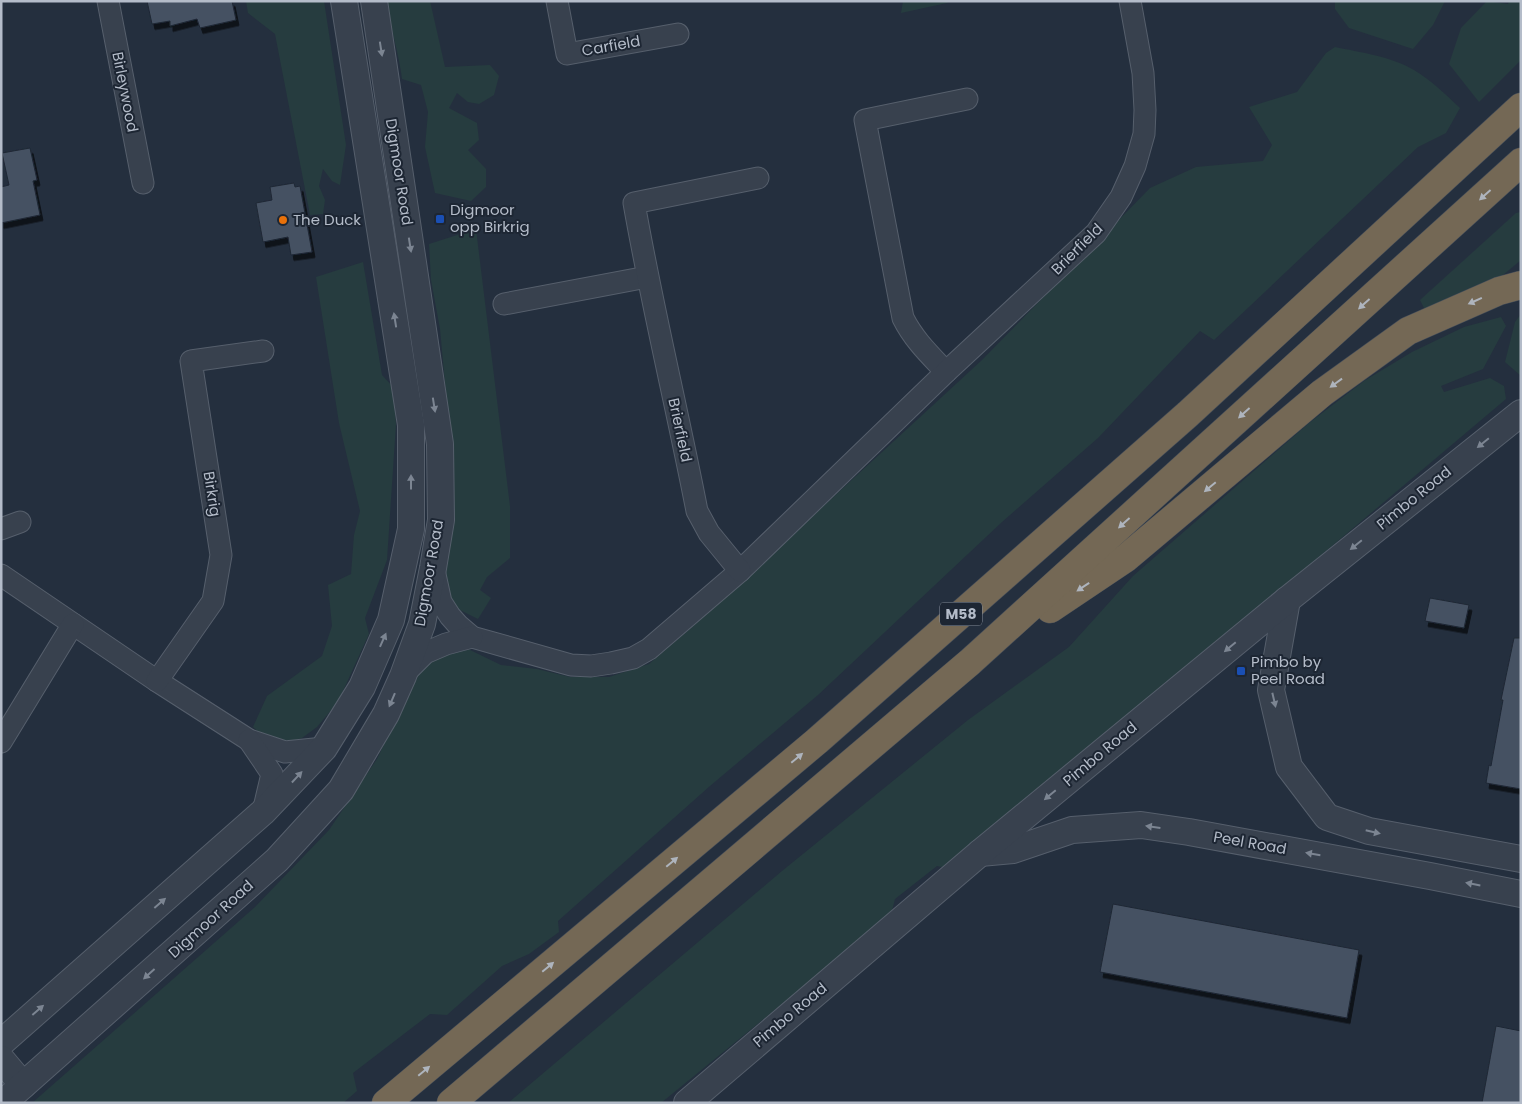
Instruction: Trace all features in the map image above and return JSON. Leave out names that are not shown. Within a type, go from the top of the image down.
[{"type":"highway","name":"M58","points":[[386,1103],[832,728],[1188,414],[1521,107]]},
{"type":"highway","name":"M58","points":[[451,1103],[970,662],[1521,162]]},
{"type":"highway","points":[[970,662],[1126,558],[1322,393],[1408,331],[1499,291],[1521,285]]},
{"type":"street","name":"Birleywood","points":[[108,1],[143,183]]},
{"type":"street","name":"Digmoor Road","points":[[1,1042],[264,812],[324,748],[362,688],[391,620],[411,529],[412,425],[344,1]]},
{"type":"street","name":"Digmoor Road","points":[[3,1103],[284,853],[341,790],[386,714],[403,676],[422,624],[440,520],[440,444],[374,1]]},
{"type":"street","name":"Carfield","points":[[557,1],[567,54],[678,34]]},
{"type":"street","name":"Brierfield","points":[[433,568],[441,602],[454,621],[472,637],[571,664],[591,666],[633,658],[649,649],[740,572],[946,372],[1096,233],[1121,197],[1135,166],[1144,134],[1143,74],[1130,1]]},
{"type":"street","points":[[946,372],[918,343],[903,318],[865,120],[967,99]]},
{"type":"street","name":"Brierfield","points":[[740,572],[709,533],[697,511],[647,277],[634,203],[758,178]]},
{"type":"street","points":[[504,304],[647,277]]},
{"type":"street","name":"Birkrig","points":[[157,681],[213,601],[221,555],[191,361],[263,351]]},
{"type":"street","name":"Pimbo Road","points":[[687,1103],[980,853],[1287,600],[1521,413]]},
{"type":"street","points":[[1,575],[157,681],[249,740],[285,752],[324,748]]},
{"type":"street","points":[[1287,600],[1271,690],[1289,766],[1327,817],[1369,831],[1521,859]]},
{"type":"street","points":[[1,742],[73,624]]},
{"type":"street","points":[[403,676],[425,653],[446,644],[472,637]]},
{"type":"street","points":[[249,740],[272,774],[264,812]]},
{"type":"street","name":"Peel Road","points":[[980,853],[1013,850],[1072,830],[1141,825],[1198,833],[1521,894]]},
{"type":"street","points":[[1,1059],[23,1085]]},
{"type":"green space","points":[[246,1],[324,1],[346,145],[340,185],[332,181],[323,169],[319,186],[325,200],[323,214],[310,215],[275,34],[248,13]]},
{"type":"green space","points":[[387,1],[430,1],[445,67],[490,65],[499,76],[494,95],[479,104],[468,102],[457,93],[449,108],[477,123],[479,140],[468,150],[486,169],[486,187],[471,201],[435,193],[425,147],[428,112],[421,85],[402,79]]},
{"type":"green space","points":[[903,1],[949,1],[901,13]]},
{"type":"green space","points":[[1335,1],[1445,1],[1433,25],[1413,49],[1349,28],[1335,9]]},
{"type":"green space","points":[[1487,1],[1508,4],[1509,1],[1521,1],[1521,60],[1479,102],[1449,64],[1461,28]]},
{"type":"green space","points":[[1335,47],[1406,65],[1426,78],[1460,108],[1446,133],[1418,147],[1214,340],[1200,331],[1098,438],[1002,522],[818,695],[710,786],[558,921],[559,932],[529,954],[502,966],[447,1015],[430,1014],[353,1073],[357,1091],[343,1103],[32,1103],[255,907],[329,830],[377,759],[419,674],[433,659],[448,652],[468,649],[501,665],[537,669],[570,677],[609,677],[649,664],[691,628],[982,360],[1150,188],[1196,167],[1263,161],[1272,145],[1249,107],[1297,92],[1326,53]]},
{"type":"green space","points":[[1521,212],[1521,260],[1497,280],[1426,312],[1420,300],[1516,213]]},
{"type":"green space","points":[[476,229],[510,506],[510,558],[487,577],[480,590],[491,598],[478,619],[456,608],[443,584],[450,438],[440,329],[431,280],[429,244]]},
{"type":"green space","points":[[363,262],[382,375],[393,387],[396,424],[387,560],[365,618],[369,634],[338,702],[317,727],[302,738],[284,743],[265,738],[253,727],[267,696],[322,656],[332,626],[328,585],[351,574],[354,535],[360,511],[339,423],[316,277]]},
{"type":"green space","points":[[1521,314],[1521,376],[1505,362],[1515,322]]},
{"type":"green space","points":[[1501,317],[1506,326],[1483,369],[1441,386],[1444,392],[1490,378],[1504,386],[1506,399],[1126,720],[947,868],[937,866],[895,899],[891,915],[661,1103],[508,1103],[782,871],[968,720],[1069,647],[1133,576],[1309,423],[1364,381],[1412,352],[1464,327]]},
{"type":"building","points":[[147,1],[232,1],[236,20],[200,28],[197,19],[170,26],[170,21],[152,24]]},
{"type":"building","points":[[30,148],[37,180],[33,181],[40,215],[1,223],[1,187],[9,185],[2,153]]},
{"type":"building","name":"The Duck","points":[[294,183],[295,187],[300,186],[312,252],[291,255],[288,237],[263,242],[256,203],[272,200],[270,187]]},
{"type":"building","points":[[1430,598],[1469,605],[1464,628],[1425,621]]},
{"type":"building","points":[[1514,638],[1521,638],[1521,789],[1486,783],[1489,765],[1491,766],[1503,700],[1501,700]]},
{"type":"building","points":[[1113,904],[1359,950],[1347,1018],[1100,972]]},
{"type":"building","points":[[1496,1026],[1521,1031],[1521,1103],[1482,1103]]},
{"type":"place","name":"Digmoor opp Birkrig","points":[[440,219]]},
{"type":"place","name":"The Duck","points":[[283,220]]},
{"type":"place","name":"Pimbo by Peel Road","points":[[1241,671]]}]
